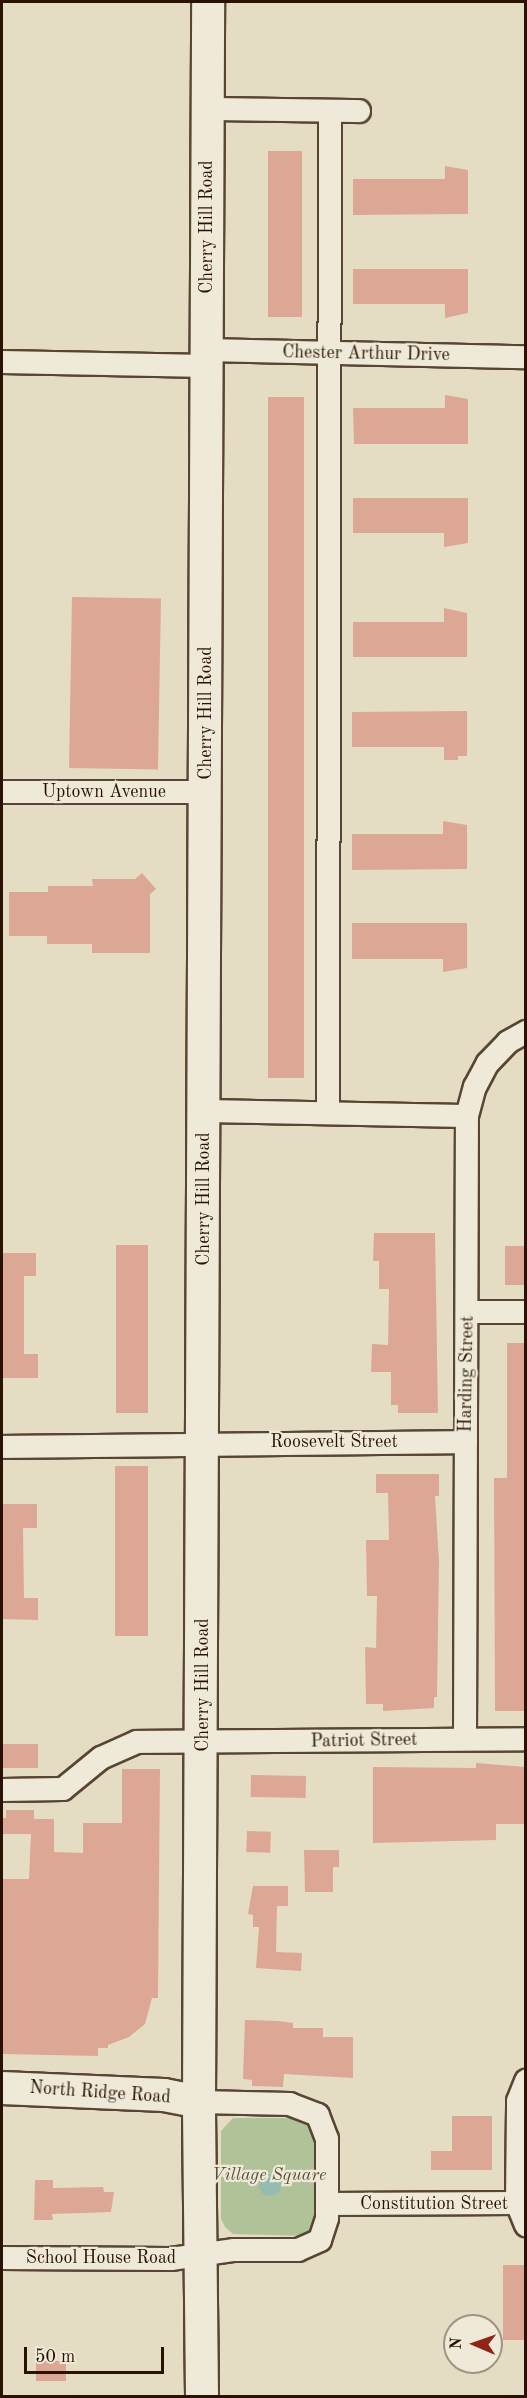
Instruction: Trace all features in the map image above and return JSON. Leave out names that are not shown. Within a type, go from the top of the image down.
[{"type":"main road","name":"Cherry Hill Road","points":[[202,2397],[199,2102],[203,1743],[201,1443],[206,792],[208,2]]},
{"type":"main road","name":"North Ridge Road","points":[[2,2088],[164,2095],[199,2102]]},
{"type":"street","points":[[207,109],[359,111]]},
{"type":"street","points":[[328,1113],[332,355],[330,111]]},
{"type":"street","name":"Chester Arthur Drive","points":[[2,362],[332,355],[525,357]]},
{"type":"street","name":"Uptown Avenue","points":[[2,792],[206,792]]},
{"type":"street","name":"Harding Street","points":[[465,1739],[467,1116],[475,1087],[488,1063],[508,1042],[525,1032]]},
{"type":"street","points":[[204,1111],[467,1116]]},
{"type":"street","points":[[467,1312],[525,1312]]},
{"type":"street","name":"Roosevelt Street","points":[[2,1447],[201,1443],[466,1442]]},
{"type":"street","name":"Patriot Street","points":[[2,1790],[63,1789],[101,1758],[137,1742],[525,1739]]},
{"type":"street","points":[[518,2203],[518,2101],[525,2081]]},
{"type":"street","points":[[199,2102],[290,2104],[318,2115],[327,2139],[327,2204],[320,2240],[298,2250],[234,2250],[201,2256]]},
{"type":"street","name":"Constitution Street","points":[[327,2204],[518,2203],[525,2225]]},
{"type":"street","name":"School House Road","points":[[2,2258],[171,2259],[201,2256]]},
{"type":"green space","name":"Village Square","points":[[233,2118],[305,2118],[318,2130],[318,2225],[311,2232],[304,2236],[233,2234],[225,2227],[221,2219],[221,2131]]},
{"type":"water","points":[[270,2174],[278,2177],[281,2185],[278,2193],[270,2196],[262,2193],[259,2185],[262,2177]]},
{"type":"building","points":[[268,151],[302,151],[302,317],[268,317]]},
{"type":"building","points":[[445,166],[468,170],[468,214],[353,215],[353,179],[445,179]]},
{"type":"building","points":[[353,269],[468,269],[468,313],[445,318],[445,304],[353,304]]},
{"type":"building","points":[[445,395],[468,399],[468,444],[354,444],[353,408],[445,408]]},
{"type":"building","points":[[268,397],[304,397],[304,1078],[268,1078]]},
{"type":"building","points":[[353,498],[468,498],[468,543],[444,547],[444,533],[353,533]]},
{"type":"building","points":[[72,597],[161,599],[158,770],[69,768]]},
{"type":"building","points":[[444,608],[467,613],[467,657],[353,657],[353,622],[444,622]]},
{"type":"building","points":[[467,711],[467,756],[458,756],[458,760],[444,760],[444,747],[352,747],[352,712]]},
{"type":"building","points":[[443,821],[467,825],[467,869],[352,870],[352,834],[443,834]]},
{"type":"building","points":[[142,873],[156,889],[150,894],[150,953],[92,953],[92,944],[47,944],[47,936],[9,936],[9,892],[48,892],[48,886],[93,886],[92,879],[135,879]]},
{"type":"building","points":[[352,923],[467,923],[467,968],[443,972],[443,959],[352,959]]},
{"type":"building","points":[[374,1233],[435,1233],[438,1413],[398,1413],[398,1405],[391,1405],[391,1372],[371,1372],[372,1344],[388,1345],[389,1289],[379,1289],[379,1261],[373,1261]]},
{"type":"building","points":[[116,1245],[148,1245],[148,1413],[116,1413]]},
{"type":"building","points":[[505,1246],[525,1246],[525,1285],[505,1285]]},
{"type":"building","points":[[2,1253],[36,1253],[36,1276],[24,1276],[24,1354],[38,1354],[38,1378],[2,1378]]},
{"type":"building","points":[[507,1343],[525,1343],[525,1711],[495,1711],[494,1478],[507,1478]]},
{"type":"building","points":[[115,1466],[148,1466],[148,1636],[115,1636]]},
{"type":"building","points":[[376,1474],[439,1474],[439,1496],[435,1496],[439,1561],[437,1697],[434,1697],[434,1708],[383,1711],[383,1704],[366,1704],[365,1647],[376,1648],[377,1596],[367,1596],[366,1540],[389,1540],[388,1493],[376,1493]]},
{"type":"building","points":[[2,1504],[37,1504],[37,1528],[23,1528],[24,1598],[38,1598],[38,1620],[2,1619]]},
{"type":"building","points":[[2,1744],[38,1744],[38,1768],[2,1768]]},
{"type":"building","points":[[476,1763],[525,1767],[525,1824],[496,1824],[496,1840],[373,1843],[373,1767],[476,1768]]},
{"type":"building","points":[[122,1769],[160,1769],[158,1998],[152,1998],[145,2024],[129,2037],[108,2045],[108,2048],[98,2048],[98,2056],[2,2054],[2,1879],[29,1879],[31,1834],[2,1834],[2,1818],[6,1818],[6,1810],[34,1810],[34,1819],[54,1819],[54,1852],[83,1853],[83,1823],[122,1823]]},
{"type":"building","points":[[251,1775],[306,1776],[306,1798],[251,1797]]},
{"type":"building","points":[[247,1831],[271,1832],[270,1853],[246,1852]]},
{"type":"building","points":[[304,1850],[339,1850],[339,1867],[333,1867],[333,1892],[305,1892]]},
{"type":"building","points":[[253,1886],[288,1886],[288,1906],[277,1906],[276,1952],[302,1953],[301,1971],[256,1968],[259,1927],[253,1927],[253,1915],[248,1914]]},
{"type":"building","points":[[245,2020],[293,2023],[293,2028],[323,2028],[323,2037],[353,2037],[353,2078],[284,2074],[283,2087],[252,2086],[252,2080],[243,2079]]},
{"type":"building","points":[[452,2116],[492,2116],[492,2170],[431,2170],[431,2151],[452,2151]]},
{"type":"building","points":[[35,2180],[53,2180],[53,2188],[103,2187],[104,2192],[114,2192],[111,2212],[52,2214],[53,2220],[34,2220]]},
{"type":"building","points":[[503,2265],[525,2265],[525,2340],[503,2340]]},
{"type":"building","points":[[36,2361],[66,2361],[66,2381],[36,2381]]}]
